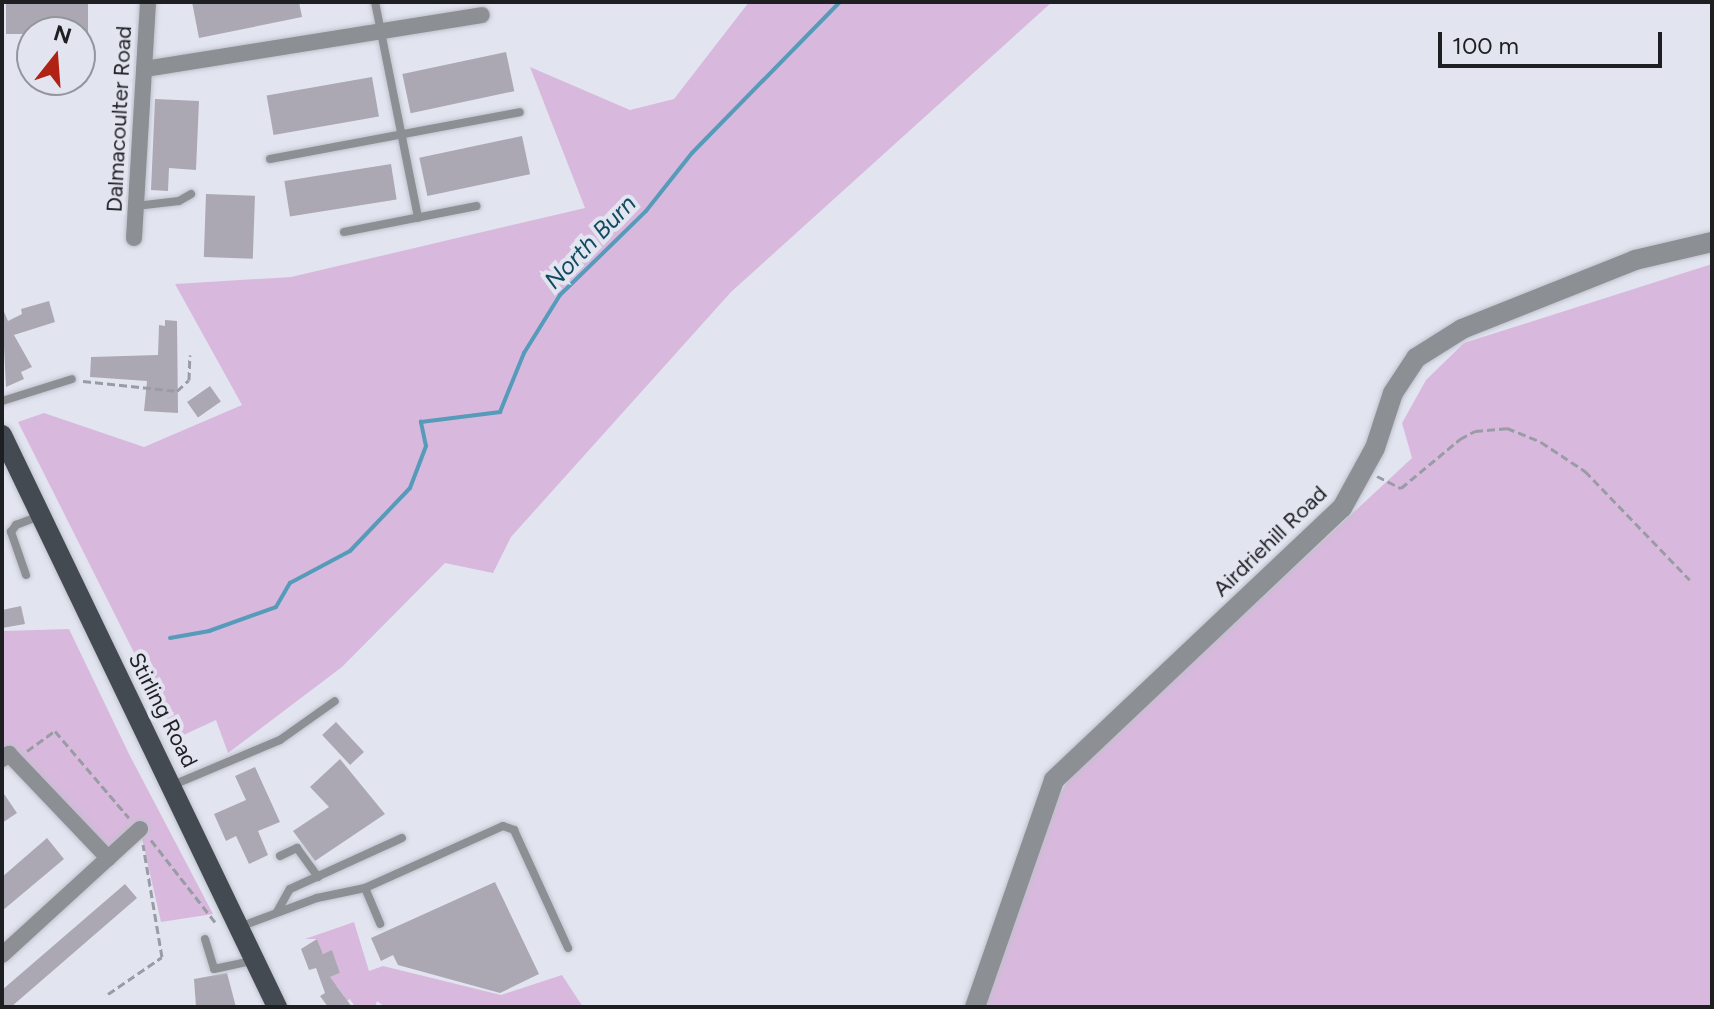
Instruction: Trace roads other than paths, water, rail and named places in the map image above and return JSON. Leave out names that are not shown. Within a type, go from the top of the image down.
[{"type":"main road","name":"Stirling Road","points":[[2,435],[242,926],[277,1007]]},
{"type":"street","name":"Dalmacoulter Road","points":[[134,238],[148,2]]},
{"type":"street","points":[[145,69],[482,15]]},
{"type":"street","name":"Airdriehill Road","points":[[975,1007],[1054,780],[1342,508],[1369,463],[1393,393],[1416,358],[1462,329],[1635,260],[1712,242]]},
{"type":"street","points":[[8,759],[108,858]]},
{"type":"street","points":[[2,955],[140,829]]},
{"type":"lane","points":[[375,2],[418,218]]},
{"type":"lane","points":[[270,159],[520,112]]},
{"type":"lane","points":[[136,206],[179,201],[191,194]]},
{"type":"lane","points":[[344,232],[476,206]]},
{"type":"lane","points":[[2,401],[72,379]]},
{"type":"lane","points":[[26,575],[11,532],[16,525],[42,515]]},
{"type":"lane","points":[[173,785],[280,740],[335,701]]},
{"type":"lane","points":[[242,926],[365,888],[509,827],[568,948]]},
{"type":"lane","points":[[277,913],[290,889],[402,838]]},
{"type":"lane","points":[[280,856],[297,848],[318,877]]},
{"type":"lane","points":[[365,888],[380,924]]},
{"type":"lane","points":[[205,939],[214,969],[256,960]]},
{"type":"waterway","name":"North Burn","points":[[170,638],[209,631],[276,607],[290,583],[350,551],[410,488],[426,446],[421,422],[500,412],[524,353],[560,295],[646,211],[692,153],[840,2]]}]
